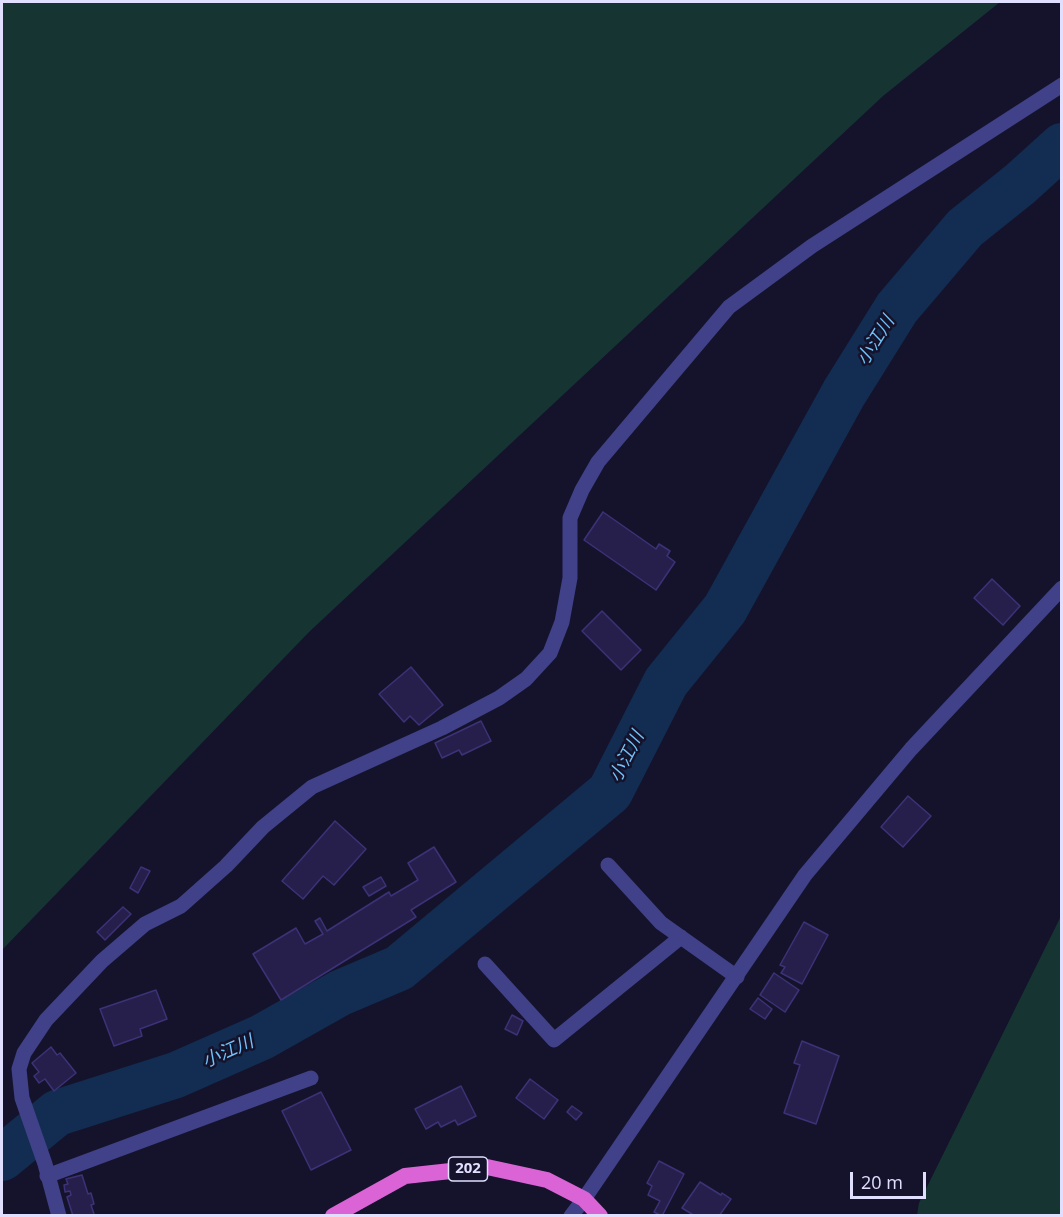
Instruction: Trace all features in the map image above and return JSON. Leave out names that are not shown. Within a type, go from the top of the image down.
[{"type":"highway","name":"202","points":[[333,1215],[405,1176],[487,1167],[547,1180],[584,1199],[600,1215]]},
{"type":"street","points":[[59,1215],[22,1098],[19,1069],[24,1053],[46,1020],[102,961],[145,924],[181,906],[226,866],[263,826],[312,787],[442,728],[499,698],[526,679],[550,653],[562,622],[570,578],[570,518],[582,490],[598,462],[729,307],[812,246],[1062,85]]},
{"type":"street","points":[[571,1215],[737,977],[805,875],[911,749],[1062,588]]},
{"type":"street","points":[[608,865],[661,923],[737,977]]},
{"type":"street","points":[[485,964],[554,1040],[681,937]]},
{"type":"street","points":[[46,1170],[311,1078]]},
{"type":"green space","points":[[2,2],[1000,2],[883,96],[309,632],[2,950]]},
{"type":"green space","points":[[1061,916],[1061,1215],[917,1215],[919,1203]]},
{"type":"building","points":[[603,512],[656,549],[659,544],[670,551],[667,556],[675,562],[656,590],[584,540]]},
{"type":"building","points":[[992,579],[1020,606],[1003,625],[974,598]]},
{"type":"building","points":[[602,611],[641,650],[621,670],[582,631]]},
{"type":"building","points":[[411,667],[443,705],[419,725],[410,716],[404,722],[379,694]]},
{"type":"building","points":[[481,721],[491,741],[462,755],[459,750],[442,758],[435,743]]},
{"type":"building","points":[[908,796],[931,816],[903,847],[881,827]]},
{"type":"building","points":[[335,821],[366,849],[334,885],[323,876],[303,899],[282,881]]},
{"type":"building","points":[[434,847],[456,882],[411,910],[416,917],[281,1000],[253,954],[296,928],[305,944],[323,934],[315,921],[320,918],[327,931],[389,892],[391,896],[418,880],[408,863]]},
{"type":"building","points":[[141,867],[150,871],[138,893],[130,888]]},
{"type":"building","points":[[381,877],[386,886],[369,896],[363,887]]},
{"type":"building","points":[[123,907],[131,914],[105,940],[97,932]]},
{"type":"building","points":[[804,922],[828,935],[802,984],[781,973],[785,967],[780,965]]},
{"type":"building","points":[[774,973],[799,990],[785,1012],[760,995]]},
{"type":"building","points":[[156,990],[167,1019],[140,1029],[142,1036],[114,1046],[100,1009]]},
{"type":"building","points":[[758,998],[772,1009],[765,1019],[750,1009]]},
{"type":"building","points":[[512,1015],[523,1021],[517,1035],[505,1029]]},
{"type":"building","points":[[802,1041],[839,1056],[816,1124],[784,1113],[800,1065],[794,1063]]},
{"type":"building","points":[[51,1047],[57,1055],[60,1053],[76,1073],[54,1091],[45,1079],[39,1083],[34,1076],[39,1072],[32,1063]]},
{"type":"building","points":[[530,1079],[558,1100],[544,1119],[516,1098]]},
{"type":"building","points":[[461,1086],[476,1116],[458,1125],[455,1120],[441,1127],[438,1122],[426,1129],[415,1109]]},
{"type":"building","points":[[321,1092],[351,1150],[311,1170],[282,1111]]},
{"type":"building","points":[[572,1106],[582,1113],[576,1120],[567,1112]]},
{"type":"building","points":[[659,1161],[684,1174],[662,1216],[654,1212],[660,1201],[648,1195],[652,1186],[647,1183]]},
{"type":"building","points":[[82,1175],[88,1194],[91,1193],[94,1214],[73,1216],[67,1197],[71,1195],[70,1191],[65,1192],[64,1185],[68,1184],[66,1179]]},
{"type":"building","points":[[700,1182],[731,1199],[719,1216],[695,1216],[682,1208]]},
{"type":"waterway","name":"小江川","points":[[2,1158],[57,1113],[176,1075],[262,1037],[340,993],[399,968],[610,792],[666,682],[725,609],[844,393],[897,308],[965,228],[1020,184],[1062,146]]}]
